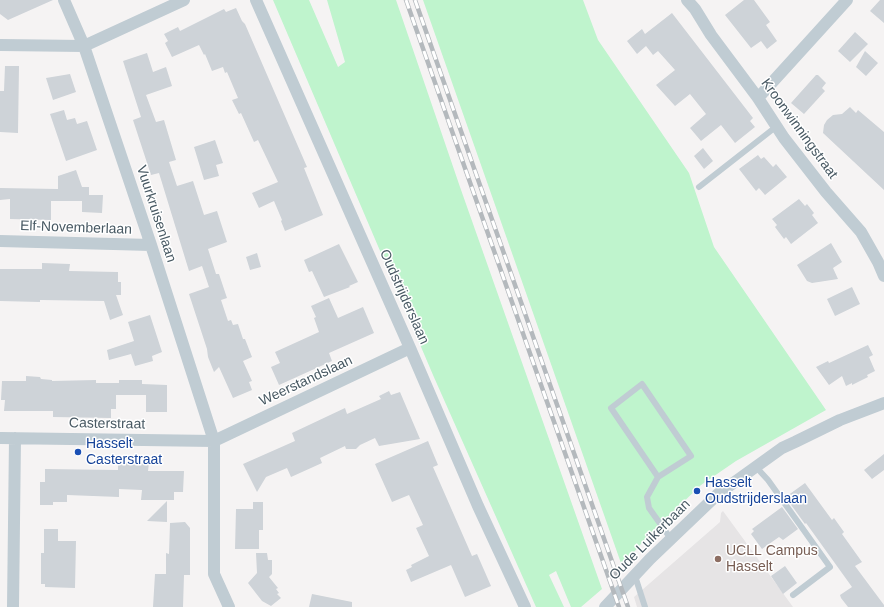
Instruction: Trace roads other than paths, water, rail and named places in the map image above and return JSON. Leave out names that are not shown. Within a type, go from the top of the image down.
[{"type":"street","name":"Vuurkruisenlaan","points":[[64,0],[84,46],[151,245],[214,441],[214,574],[227,606]]},
{"type":"street","points":[[0,45],[84,46],[184,0]]},
{"type":"street","name":"Oudstrijderslaan","points":[[256,0],[410,348],[478,506],[525,607]]},
{"type":"street","name":"Kroonwinningstraat","points":[[687,0],[695,9],[710,35],[758,98],[784,138],[826,192],[861,232],[884,276]]},
{"type":"street","points":[[758,98],[847,0]]},
{"type":"street","name":"Elf-Novemberlaan","points":[[0,241],[151,245]]},
{"type":"street","name":"Weerstandslaan","points":[[214,441],[410,348]]},
{"type":"street","name":"Oude Luikerbaan","points":[[605,607],[671,539],[718,494],[782,448],[800,438],[840,420],[884,404]]},
{"type":"street","name":"Casterstraat","points":[[0,438],[214,441]]},
{"type":"street","points":[[13,607],[15,438]]},
{"type":"lane","points":[[699,187],[777,126]]},
{"type":"lane","points":[[658,477],[611,408],[642,384],[691,456],[658,477],[647,497],[649,508],[671,539]]},
{"type":"lane","points":[[756,467],[768,480],[830,566],[793,595]]},
{"type":"lane","points":[[635,576],[645,607]]},
{"type":"railway","points":[[406,0],[619,607]]},
{"type":"railway","points":[[415,0],[628,607]]},
{"type":"place","name":"Hasselt Casterstraat","points":[[78,452]]},
{"type":"place","name":"Hasselt Oudstrijderslaan","points":[[697,491]]},
{"type":"place","name":"UCLL Campus Hasselt","points":[[718,559]]}]
